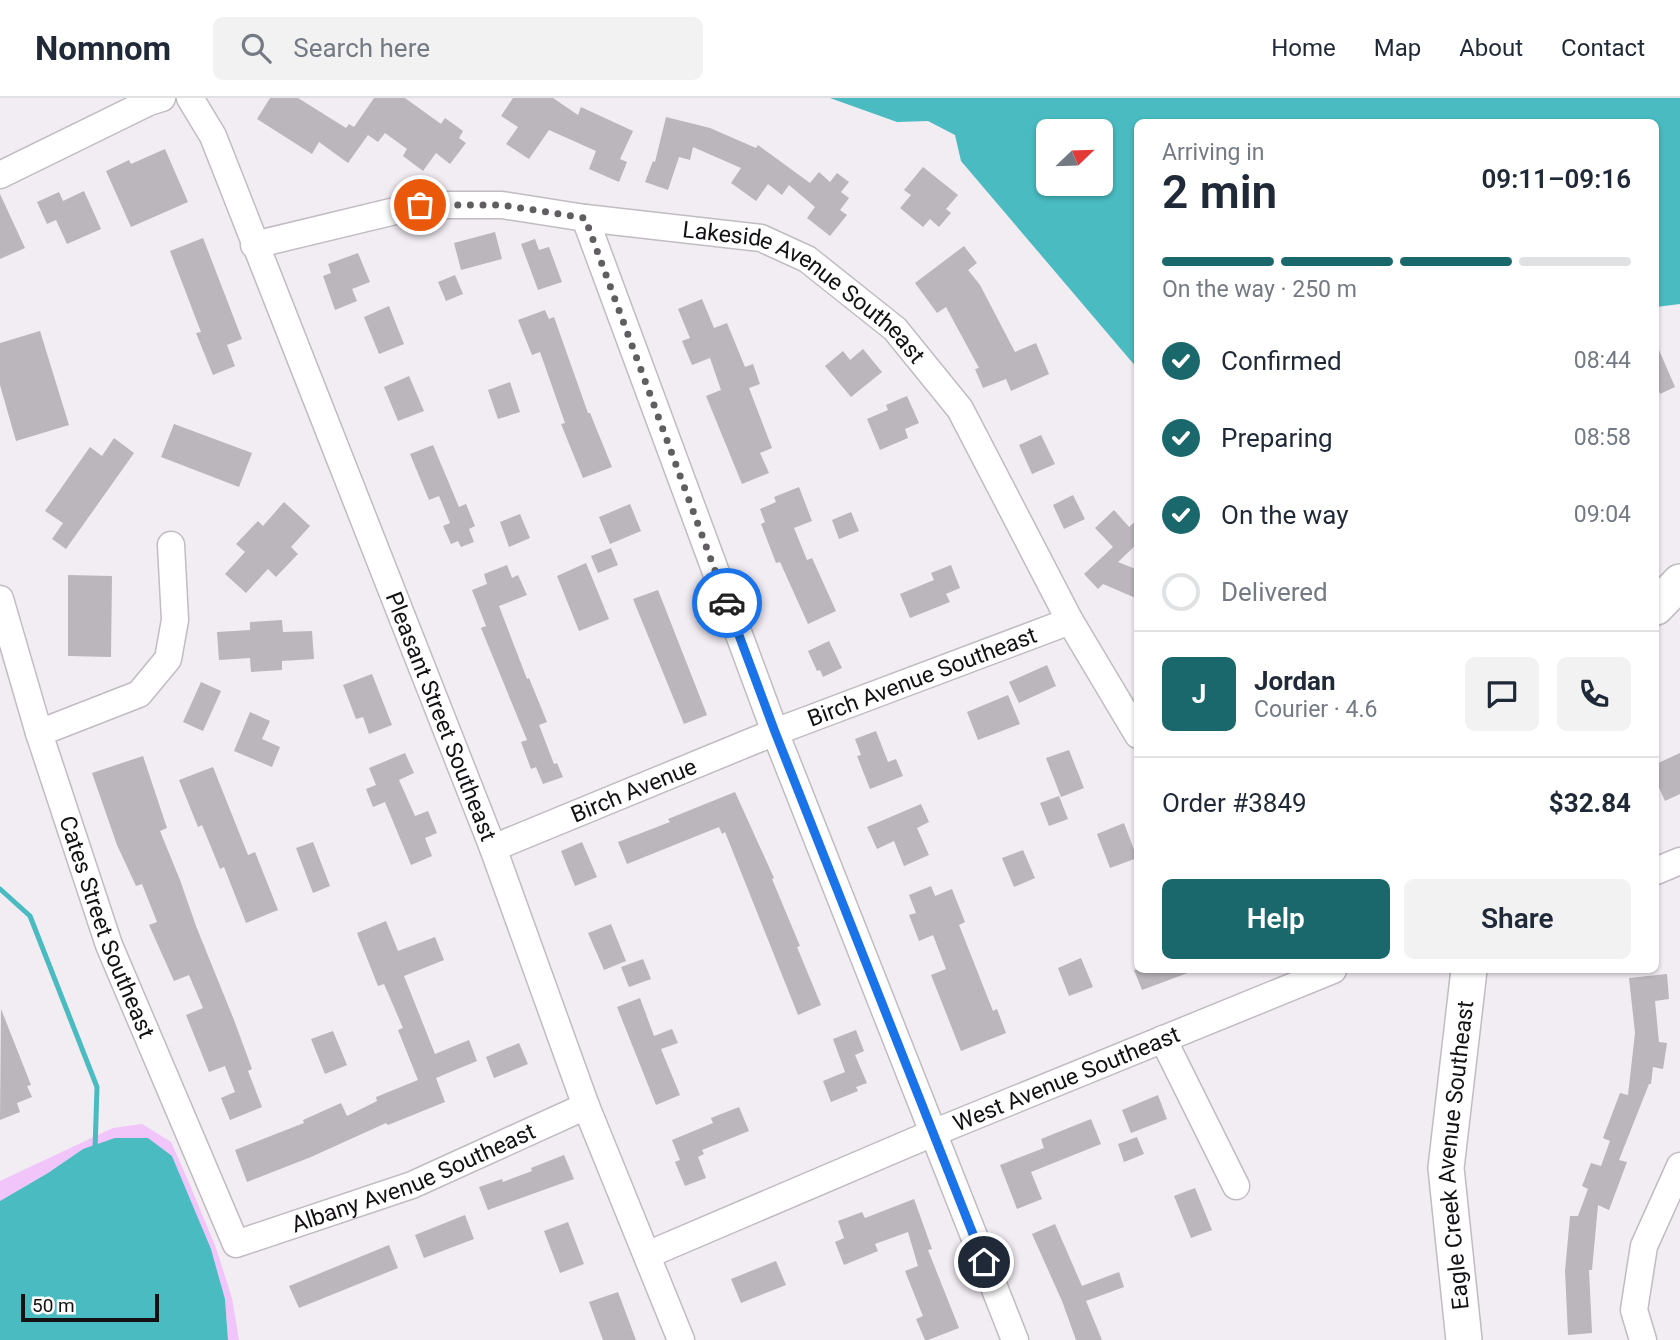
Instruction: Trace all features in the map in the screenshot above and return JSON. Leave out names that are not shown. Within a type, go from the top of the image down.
[{"type":"main road","points":[[1659,604],[1680,582]]},
{"type":"main road","name":"Eagle Creek Avenue Southeast","points":[[1464,1340],[1446,1168],[1469,973]]},
{"type":"street","points":[[0,175],[162,98]]},
{"type":"street","name":"Pleasant Street Southeast","points":[[190,98],[213,136],[493,848],[586,1106],[681,1340]]},
{"type":"street","name":"Lakeside Avenue Southeast","points":[[254,245],[420,205],[502,205],[585,218],[761,238],[807,259],[895,329],[960,409],[1070,621],[1134,728]]},
{"type":"street","points":[[585,218],[775,732],[1015,1340]]},
{"type":"street","points":[[39,733],[139,694],[167,659],[175,620],[171,545]]},
{"type":"street","name":"Cates Street Southeast","points":[[0,600],[39,733],[109,945],[236,1244]]},
{"type":"street","name":"Birch Avenue Southeast","points":[[775,732],[1070,621]]},
{"type":"street","name":"Birch Avenue","points":[[493,848],[775,732]]},
{"type":"street","points":[[1659,870],[1680,861]]},
{"type":"street","name":"West Avenue Southeast","points":[[646,1255],[933,1133],[1326,973]]},
{"type":"street","points":[[1163,1039],[1236,1186]]},
{"type":"street","name":"Albany Avenue Southeast","points":[[236,1244],[412,1185],[586,1106]]},
{"type":"street","points":[[1643,1340],[1634,1310],[1644,1246],[1680,1166]]},
{"type":"shaded area","points":[[142,1124],[171,1142],[216,1248],[232,1298],[239,1340],[228,1340],[225,1299],[211,1249],[172,1156],[83,1149],[0,1201],[0,1181],[113,1128]]},
{"type":"water","points":[[830,98],[1680,98],[1680,304],[1659,307],[1659,119],[1134,119],[1134,364],[961,161],[955,135],[928,121],[897,122]]},
{"type":"water","points":[[115,1138],[148,1138],[172,1156],[211,1249],[225,1299],[228,1340],[0,1340],[0,1201],[83,1149]]},
{"type":"building","points":[[270,98],[298,98],[346,128],[349,124],[354,127],[374,98],[405,98],[441,124],[445,118],[463,131],[459,138],[466,143],[450,164],[436,153],[423,171],[403,156],[407,149],[385,133],[378,142],[368,135],[348,163],[319,142],[312,154],[257,119]]},
{"type":"building","points":[[513,98],[553,98],[578,115],[581,107],[633,131],[620,159],[627,162],[619,182],[589,169],[596,151],[549,130],[529,159],[506,144],[518,127],[501,116]]},
{"type":"building","points":[[666,117],[710,128],[756,148],[758,145],[810,183],[819,172],[830,182],[837,173],[849,182],[841,192],[849,198],[840,210],[847,215],[830,236],[807,218],[815,207],[789,185],[782,195],[768,184],[756,201],[731,183],[741,168],[693,147],[690,160],[679,157],[668,190],[645,182],[653,161],[655,162]]},
{"type":"building","points":[[165,149],[188,202],[131,227],[106,171],[129,160],[131,164]]},
{"type":"building","points":[[923,167],[958,195],[946,209],[951,213],[939,227],[930,219],[923,227],[900,208],[911,195],[904,190]]},
{"type":"building","points":[[84,191],[101,229],[67,244],[56,220],[47,224],[37,202],[59,192],[63,201]]},
{"type":"building","points":[[0,194],[25,248],[0,259]]},
{"type":"building","points":[[495,232],[502,259],[461,270],[454,243]]},
{"type":"building","points":[[203,238],[242,339],[227,345],[235,366],[213,375],[196,333],[201,332],[170,251]]},
{"type":"building","points":[[535,239],[539,250],[549,247],[562,282],[538,290],[521,244]]},
{"type":"building","points":[[964,246],[977,263],[968,270],[980,285],[1015,352],[1036,343],[1049,374],[1011,391],[1006,379],[983,388],[975,369],[979,368],[946,307],[937,313],[915,283]]},
{"type":"building","points":[[358,253],[370,282],[352,289],[357,301],[335,310],[323,276],[331,273],[328,264]]},
{"type":"building","points":[[455,275],[463,294],[446,301],[438,282]]},
{"type":"building","points":[[702,299],[714,328],[727,323],[745,367],[753,364],[760,384],[749,388],[772,448],[760,453],[769,473],[742,484],[706,396],[721,390],[710,358],[692,365],[682,341],[690,338],[678,309]]},
{"type":"building","points":[[389,306],[404,344],[379,354],[364,317]]},
{"type":"building","points":[[545,310],[549,319],[554,317],[588,413],[612,467],[583,478],[561,424],[565,423],[540,352],[532,355],[518,320]]},
{"type":"building","points":[[40,331],[69,425],[16,441],[0,385],[0,343]]},
{"type":"building","points":[[863,349],[882,372],[851,397],[825,366],[843,351],[850,360]]},
{"type":"building","points":[[1659,350],[1675,387],[1660,394],[1659,391]]},
{"type":"building","points":[[409,376],[424,411],[398,421],[384,387]]},
{"type":"building","points":[[510,382],[520,412],[498,419],[488,390]]},
{"type":"building","points":[[907,396],[919,423],[905,429],[908,438],[880,450],[867,419],[888,410],[886,405]]},
{"type":"building","points":[[174,424],[252,453],[239,487],[161,457]]},
{"type":"building","points":[[1041,435],[1055,464],[1032,474],[1019,445]]},
{"type":"building","points":[[114,438],[134,453],[66,549],[52,539],[63,523],[45,511],[90,447],[102,456]]},
{"type":"building","points":[[433,445],[459,507],[466,504],[475,526],[469,529],[474,542],[461,547],[458,541],[451,544],[443,526],[450,523],[439,496],[429,500],[410,454]]},
{"type":"building","points":[[799,487],[812,521],[794,528],[807,560],[812,558],[836,611],[808,624],[780,562],[776,563],[761,524],[765,522],[760,509],[776,502],[774,497]]},
{"type":"building","points":[[1073,495],[1085,519],[1064,529],[1053,505]]},
{"type":"building","points":[[284,502],[310,526],[291,547],[298,554],[276,577],[268,569],[246,593],[225,574],[245,552],[236,544],[258,521],[263,526]]},
{"type":"building","points":[[630,504],[641,531],[610,544],[599,517]]},
{"type":"building","points":[[1114,510],[1129,527],[1134,523],[1134,547],[1118,562],[1134,568],[1134,597],[1103,584],[1098,589],[1084,574],[1113,547],[1095,528]]},
{"type":"building","points":[[851,512],[859,531],[839,539],[832,520]]},
{"type":"building","points":[[520,514],[530,538],[509,547],[500,522]]},
{"type":"building","points":[[611,548],[618,565],[598,573],[591,556]]},
{"type":"building","points":[[586,563],[609,619],[579,631],[557,576]]},
{"type":"building","points":[[507,565],[512,578],[518,575],[527,595],[499,606],[547,722],[539,725],[554,764],[557,763],[563,777],[543,784],[536,767],[531,769],[521,742],[527,740],[481,628],[486,626],[472,590],[487,584],[484,574]]},
{"type":"building","points":[[951,565],[960,588],[946,594],[950,602],[910,618],[900,594],[934,580],[931,573]]},
{"type":"building","points":[[68,575],[112,576],[111,657],[68,656]]},
{"type":"building","points":[[658,590],[707,715],[684,724],[633,599]]},
{"type":"building","points":[[282,620],[283,632],[312,631],[314,659],[282,661],[282,670],[251,672],[250,658],[219,660],[217,632],[250,630],[250,622]]},
{"type":"building","points":[[829,641],[842,668],[823,677],[820,670],[817,671],[808,651]]},
{"type":"building","points":[[1047,665],[1056,686],[1019,703],[1009,682]]},
{"type":"building","points":[[372,674],[392,725],[369,734],[363,717],[356,719],[343,685]]},
{"type":"building","points":[[201,682],[221,691],[203,731],[183,722]]},
{"type":"building","points":[[1008,695],[1020,724],[978,740],[967,712]]},
{"type":"building","points":[[250,712],[270,721],[262,739],[280,747],[272,767],[234,751]]},
{"type":"building","points":[[876,731],[888,762],[896,759],[903,776],[870,789],[857,756],[861,755],[855,739]]},
{"type":"building","points":[[1069,750],[1084,788],[1061,797],[1046,758]]},
{"type":"building","points":[[405,753],[414,773],[399,780],[415,816],[428,811],[437,833],[425,838],[432,856],[411,865],[385,802],[373,807],[366,789],[376,785],[369,768]]},
{"type":"building","points":[[1680,753],[1680,794],[1665,801],[1659,788],[1659,763]]},
{"type":"building","points":[[143,756],[167,828],[160,831],[234,1020],[252,1069],[248,1071],[262,1107],[230,1120],[221,1098],[235,1092],[225,1066],[209,1072],[186,1015],[203,1008],[189,975],[174,981],[149,925],[157,922],[142,884],[136,886],[117,845],[92,773]]},
{"type":"building","points":[[213,767],[248,855],[255,852],[278,910],[246,923],[224,867],[220,869],[202,825],[198,827],[179,780]]},
{"type":"building","points":[[735,792],[774,878],[772,879],[800,946],[797,947],[821,1005],[798,1015],[725,832],[722,834],[719,827],[627,864],[618,842]]},
{"type":"building","points":[[1059,796],[1068,819],[1049,826],[1040,803]]},
{"type":"building","points":[[921,804],[929,822],[917,828],[929,855],[904,866],[894,841],[877,849],[867,827]]},
{"type":"building","points":[[1124,823],[1134,850],[1134,859],[1110,868],[1097,834]]},
{"type":"building","points":[[313,842],[330,886],[313,893],[296,848]]},
{"type":"building","points":[[582,842],[597,877],[575,886],[561,851]]},
{"type":"building","points":[[1023,850],[1035,878],[1014,887],[1002,858]]},
{"type":"building","points":[[931,886],[935,896],[952,889],[965,922],[959,925],[993,1011],[997,1009],[1006,1033],[961,1051],[931,975],[946,969],[933,935],[919,941],[909,915],[916,913],[909,895]]},
{"type":"building","points":[[386,921],[398,951],[435,937],[444,960],[404,976],[435,1054],[469,1040],[477,1061],[436,1078],[445,1102],[388,1125],[386,1123],[247,1182],[235,1150],[304,1123],[303,1120],[341,1103],[347,1116],[377,1101],[376,1097],[418,1080],[398,1030],[403,1028],[384,984],[378,986],[357,933]]},
{"type":"building","points":[[611,924],[626,961],[604,970],[588,933]]},
{"type":"building","points":[[1081,958],[1093,987],[1069,996],[1058,968]]},
{"type":"building","points":[[643,959],[651,979],[629,987],[621,967]]},
{"type":"building","points":[[1135,973],[1188,973],[1142,990]]},
{"type":"building","points":[[1667,974],[1669,999],[1655,1001],[1659,1042],[1667,1043],[1663,1069],[1653,1067],[1651,1084],[1619,1160],[1627,1162],[1609,1210],[1598,1205],[1592,1270],[1589,1270],[1592,1333],[1568,1335],[1565,1271],[1570,1216],[1578,1216],[1588,1189],[1582,1186],[1591,1163],[1601,1166],[1610,1141],[1603,1138],[1620,1093],[1628,1095],[1635,1033],[1629,978]]},
{"type":"building","points":[[640,998],[654,1036],[672,1029],[678,1043],[661,1049],[680,1095],[656,1105],[617,1007]]},
{"type":"building","points":[[1,1009],[31,1085],[27,1086],[32,1097],[17,1103],[20,1112],[0,1120]]},
{"type":"building","points":[[856,1030],[864,1051],[855,1055],[867,1083],[856,1087],[858,1091],[831,1102],[823,1081],[845,1072],[833,1039]]},
{"type":"building","points":[[333,1031],[347,1065],[325,1074],[311,1039]]},
{"type":"building","points":[[519,1043],[528,1064],[494,1078],[486,1057]]},
{"type":"building","points":[[1158,1095],[1167,1119],[1131,1133],[1122,1110]]},
{"type":"building","points":[[739,1107],[749,1131],[702,1150],[704,1154],[698,1157],[706,1178],[685,1186],[675,1162],[680,1160],[672,1140],[713,1123],[711,1118]]},
{"type":"building","points":[[1091,1119],[1101,1144],[1031,1172],[1042,1199],[1017,1209],[1000,1165],[1044,1148],[1041,1139]]},
{"type":"building","points":[[1137,1137],[1144,1154],[1124,1162],[1118,1144]]},
{"type":"building","points":[[564,1155],[574,1179],[488,1210],[479,1187],[502,1179],[503,1182]]},
{"type":"building","points":[[1195,1188],[1212,1230],[1191,1238],[1174,1196]]},
{"type":"building","points":[[914,1199],[932,1249],[928,1250],[959,1328],[928,1340],[925,1340],[916,1319],[923,1316],[905,1271],[918,1266],[908,1232],[875,1244],[878,1251],[844,1265],[835,1242],[844,1238],[838,1221],[862,1212],[865,1218]]},
{"type":"building","points":[[465,1215],[474,1239],[424,1258],[415,1235]]},
{"type":"building","points":[[568,1222],[584,1264],[560,1273],[544,1231]]},
{"type":"building","points":[[1055,1224],[1082,1286],[1119,1272],[1124,1287],[1086,1301],[1102,1340],[1076,1340],[1032,1234]]},
{"type":"building","points":[[389,1245],[398,1268],[299,1308],[289,1286]]},
{"type":"building","points":[[776,1261],[786,1285],[741,1303],[731,1279]]},
{"type":"building","points":[[618,1292],[636,1340],[603,1340],[589,1302]]},
{"type":"waterway","points":[[0,889],[30,916],[97,1087],[95,1150]]},
{"type":"way so far","points":[[420,205],[502,205],[585,218],[727,603]]},
{"type":"route","points":[[727,603],[775,732],[984,1262]]}]
